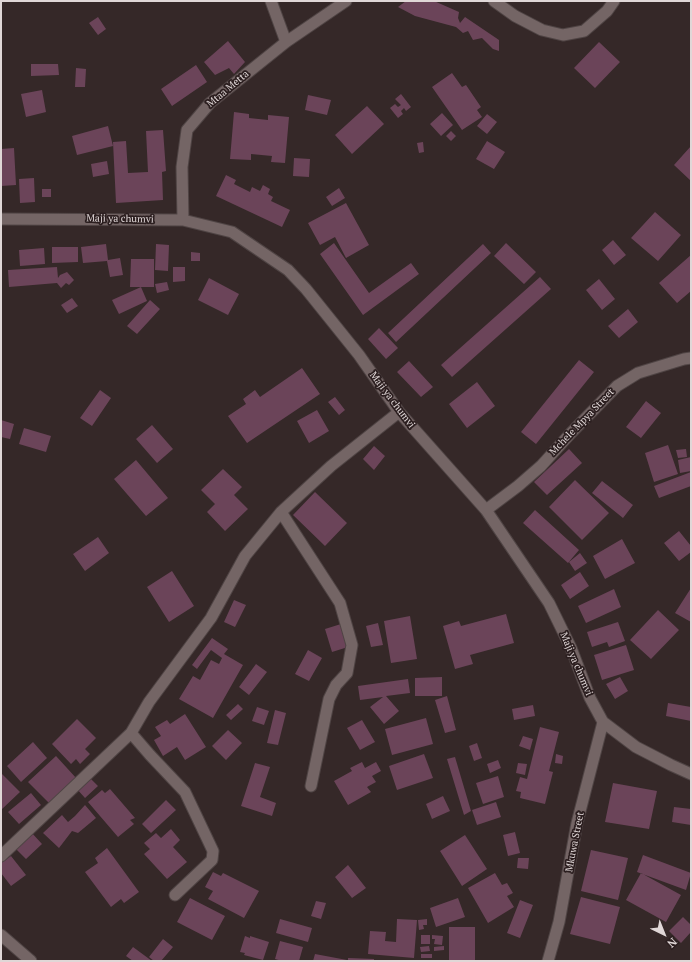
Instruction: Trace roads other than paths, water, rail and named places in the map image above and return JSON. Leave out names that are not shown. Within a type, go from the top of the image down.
[{"type":"street","points":[[271,1],[286,42]]},
{"type":"street","name":"Mtaa Metta","points":[[183,220],[182,167],[187,130],[210,103],[286,42],[346,1]]},
{"type":"street","points":[[494,1],[515,16],[542,30],[564,35],[584,31],[606,11],[614,1]]},
{"type":"street","name":"Maji ya chumvi","points":[[1,219],[183,220],[232,232],[288,270],[306,289],[359,355],[399,412],[486,510],[549,602],[571,648],[590,698],[603,722],[636,747],[691,774]]},
{"type":"street","name":"Mchele Mpya Street","points":[[486,510],[518,486],[541,466],[617,386],[638,373],[691,358]]},
{"type":"street","points":[[1,856],[131,733],[149,702],[211,618],[245,556],[281,512],[331,466],[399,412]]},
{"type":"street","points":[[281,512],[340,603],[352,645],[347,673],[336,686],[329,699],[311,786]]},
{"type":"street","name":"Mkuwa Street","points":[[548,961],[560,922],[577,822],[603,722]]},
{"type":"street","points":[[131,733],[185,792],[213,851],[212,860],[175,894]]},
{"type":"street","points":[[1,935],[31,961]]}]
